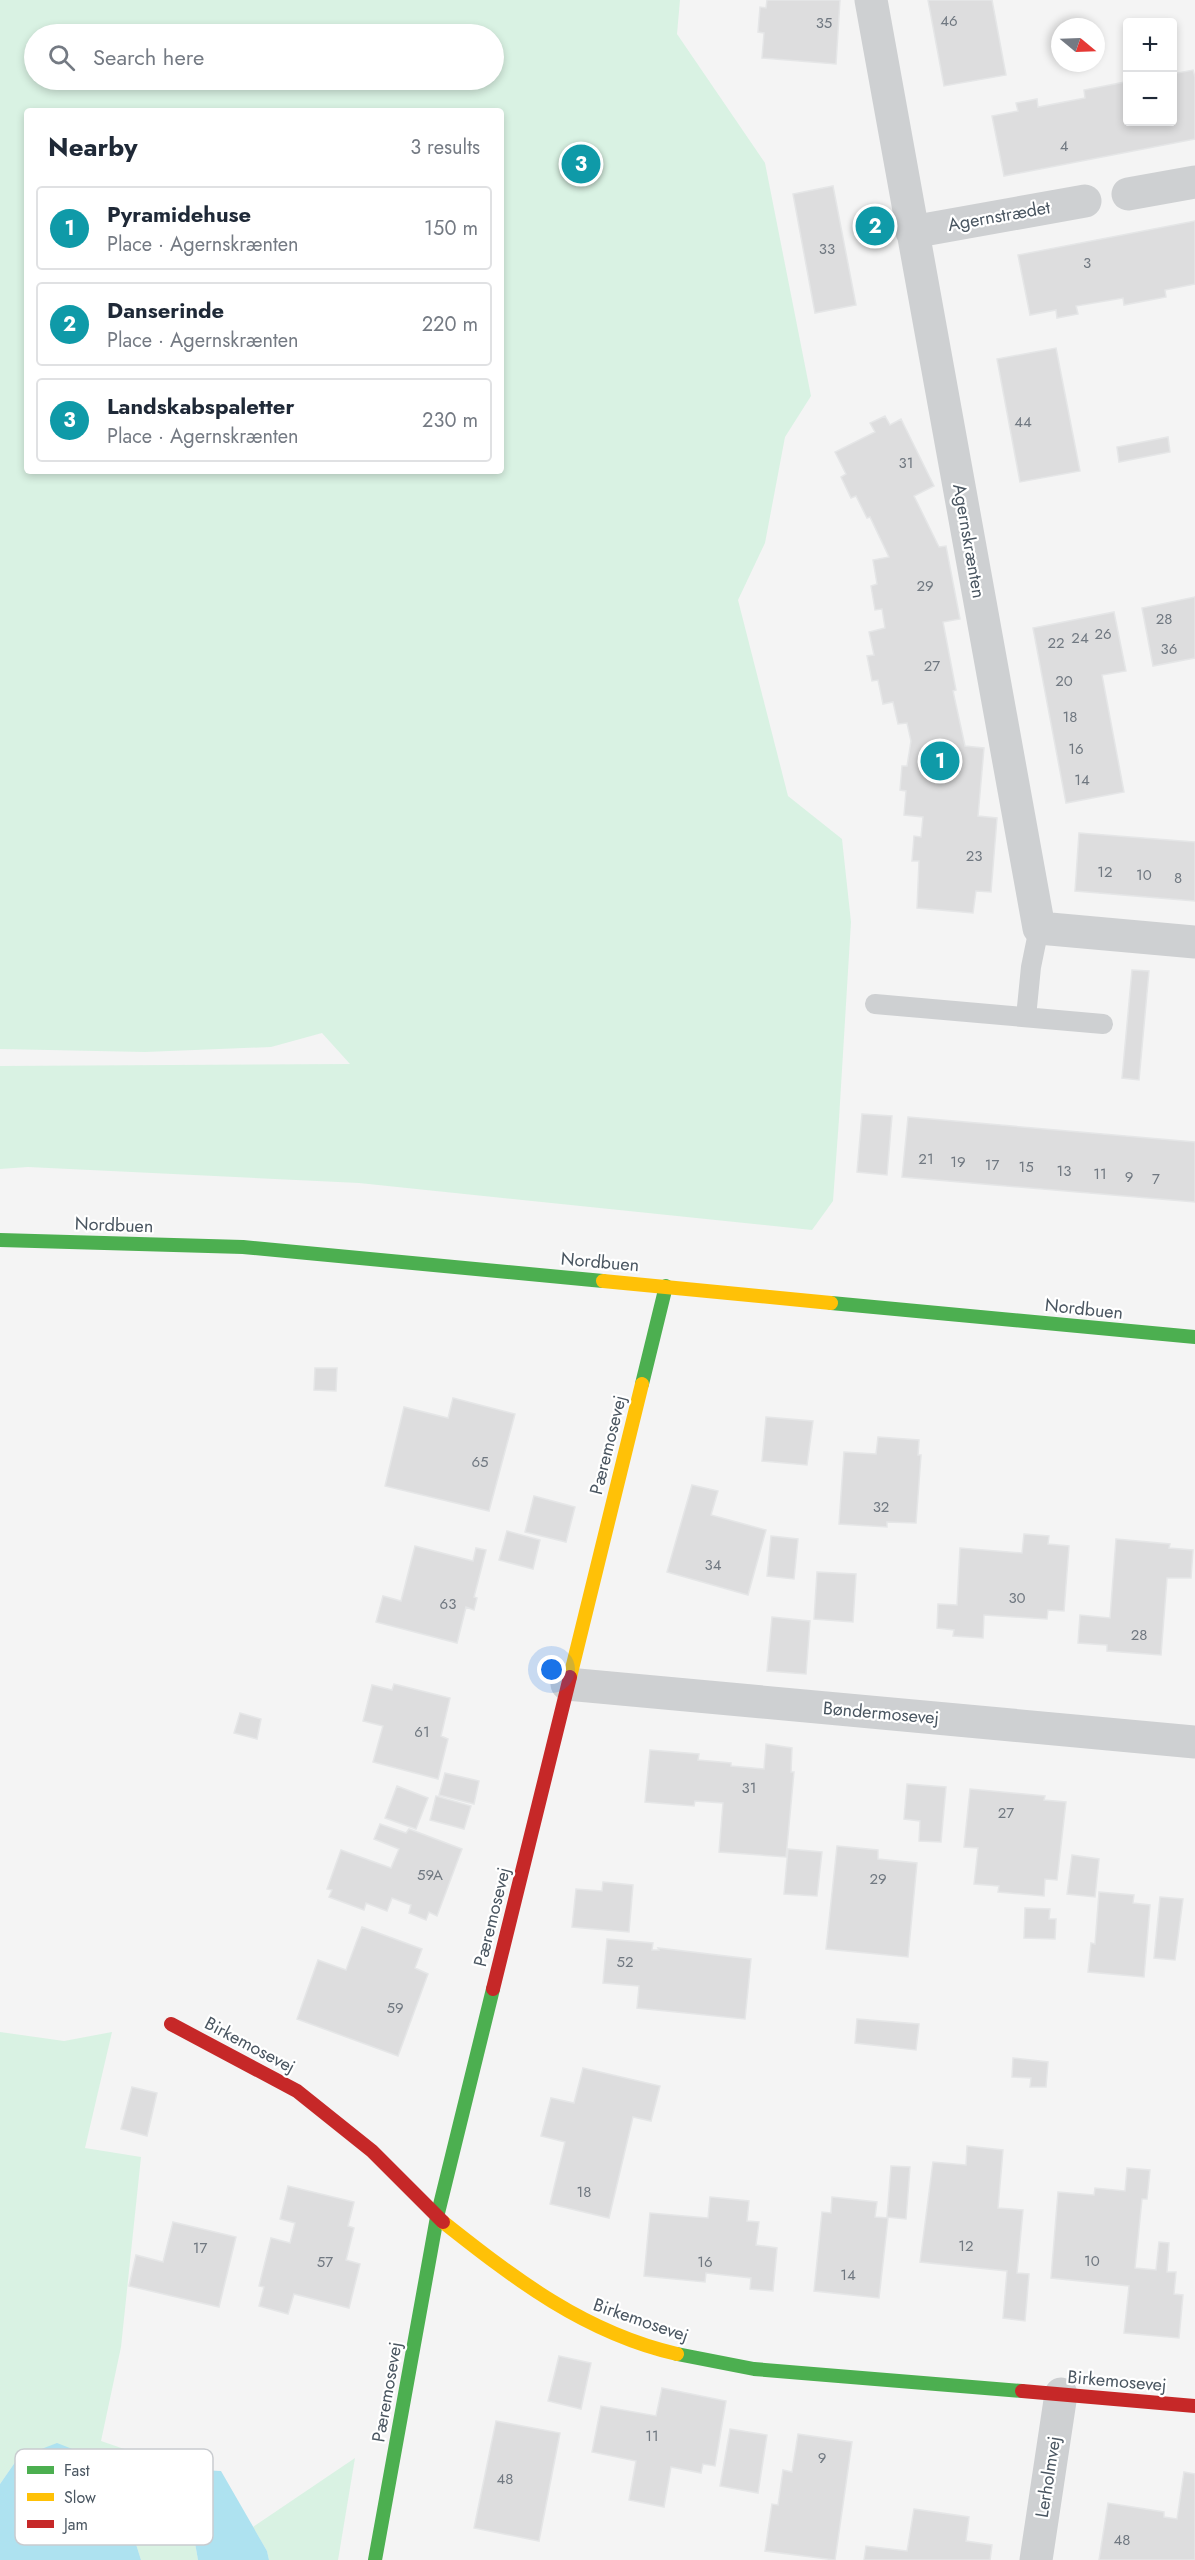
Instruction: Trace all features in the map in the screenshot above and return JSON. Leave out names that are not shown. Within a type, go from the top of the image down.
[{"type":"street","name":"Agernskrænten","points":[[871,0],[1039,928]]},
{"type":"street","points":[[1128,194],[1195,182]]},
{"type":"street","name":"Agernstrædet","points":[[912,232],[1085,201]]},
{"type":"street","points":[[1039,928],[1195,942]]},
{"type":"street","name":"Nordbuen","points":[[0,1240],[243,1247],[1195,1338]]},
{"type":"street","name":"Pæremosevej","points":[[375,2560],[437,2217],[666,1286]]},
{"type":"street","name":"Bøndermosevej","points":[[567,1684],[1195,1742]]},
{"type":"street","name":"Birkemosevej","points":[[171,2024],[297,2091],[372,2151],[437,2217],[521,2283],[577,2317],[621,2336],[673,2353],[754,2368],[1195,2406]]},
{"type":"street","name":"Lerholmvej","points":[[1036,2560],[1061,2394]]},
{"type":"lane","points":[[1026,1017],[1031,967],[1039,928]]},
{"type":"lane","points":[[875,1004],[1103,1024]]},
{"type":"green space","points":[[0,0],[680,0],[677,34],[765,163],[811,396],[785,437],[765,543],[738,600],[788,796],[842,839],[851,922],[833,1201],[812,1230],[359,1183],[28,1167],[0,1169],[0,1066],[350,1064],[322,1033],[271,1047],[145,1052],[0,1049]]},
{"type":"green space","points":[[0,2032],[64,2041],[112,2032],[85,2148],[141,2157],[121,2347],[101,2441],[124,2449],[15,2449],[15,2462],[0,2484]]},
{"type":"green space","points":[[355,2458],[338,2560],[269,2560],[267,2551],[253,2527]]},
{"type":"green space","points":[[136,2545],[195,2545],[198,2560],[141,2560]]},
{"type":"water","points":[[57,2443],[72,2449],[41,2449]]},
{"type":"water","points":[[15,2462],[15,2545],[136,2545],[141,2560],[0,2560],[0,2484]]},
{"type":"water","points":[[213,2471],[221,2471],[267,2551],[269,2560],[198,2560],[195,2545],[213,2545]]},
{"type":"building","points":[[767,0],[840,0],[836,64],[762,58],[764,33],[758,32],[760,7],[766,8]]},
{"type":"building","points":[[928,0],[992,0],[1006,75],[944,86]]},
{"type":"building","points":[[1193,70],[1195,77],[1195,139],[1004,176],[992,116],[1018,111],[1016,103],[1037,99],[1038,107],[1085,98],[1084,90],[1123,82],[1123,126],[1177,126],[1177,73]]},
{"type":"building","points":[[833,186],[856,305],[815,313],[793,194]]},
{"type":"building","points":[[1195,221],[1195,284],[1165,290],[1166,297],[1124,305],[1123,298],[1076,306],[1078,314],[1057,318],[1056,310],[1030,315],[1018,255]]},
{"type":"building","points":[[1056,348],[1080,471],[1020,482],[997,359]]},
{"type":"building","points":[[885,416],[890,425],[901,419],[934,486],[914,496],[939,547],[946,546],[960,619],[943,622],[956,690],[953,691],[965,746],[984,748],[978,816],[997,818],[991,892],[976,891],[973,913],[917,908],[919,861],[912,861],[914,836],[921,837],[923,817],[904,815],[906,791],[900,790],[902,766],[907,766],[911,741],[907,723],[898,724],[893,702],[883,704],[878,680],[872,681],[867,656],[874,655],[869,632],[885,628],[882,609],[875,610],[871,586],[877,584],[873,560],[889,557],[870,517],[867,518],[856,496],[851,498],[841,477],[846,474],[835,452],[875,432],[870,423]]},
{"type":"building","points":[[1168,437],[1170,452],[1119,462],[1117,447]]},
{"type":"building","points":[[1195,597],[1195,658],[1153,666],[1142,608]]},
{"type":"building","points":[[1114,612],[1126,671],[1102,675],[1124,792],[1066,803],[1033,628]]},
{"type":"building","points":[[1079,833],[1195,842],[1195,901],[1075,891]]},
{"type":"building","points":[[1132,970],[1149,971],[1139,1080],[1122,1078]]},
{"type":"building","points":[[862,1114],[892,1116],[887,1175],[857,1172]]},
{"type":"building","points":[[908,1117],[1195,1142],[1195,1202],[902,1177]]},
{"type":"building","points":[[315,1368],[337,1368],[336,1391],[314,1390]]},
{"type":"building","points":[[453,1398],[515,1414],[489,1511],[385,1486],[404,1407],[448,1418]]},
{"type":"building","points":[[766,1417],[813,1421],[807,1465],[762,1461]]},
{"type":"building","points":[[878,1437],[919,1440],[918,1455],[921,1455],[916,1523],[887,1522],[887,1527],[839,1524],[844,1452],[876,1454]]},
{"type":"building","points":[[692,1485],[718,1491],[711,1515],[766,1530],[748,1595],[667,1572]]},
{"type":"building","points":[[534,1496],[575,1507],[566,1542],[525,1532]]},
{"type":"building","points":[[507,1531],[540,1540],[533,1569],[499,1560]]},
{"type":"building","points":[[1024,1534],[1049,1536],[1048,1544],[1069,1546],[1064,1611],[1048,1610],[1047,1619],[984,1615],[983,1638],[953,1636],[954,1630],[937,1628],[938,1604],[957,1605],[960,1548],[1022,1553]]},
{"type":"building","points":[[771,1536],[798,1539],[794,1579],[767,1576]]},
{"type":"building","points":[[1116,1539],[1170,1544],[1169,1548],[1193,1550],[1191,1578],[1167,1578],[1161,1655],[1107,1651],[1107,1645],[1078,1643],[1080,1615],[1110,1618]]},
{"type":"building","points":[[415,1546],[473,1561],[476,1548],[486,1550],[474,1597],[477,1598],[474,1610],[466,1607],[457,1643],[376,1622],[383,1596],[401,1601]]},
{"type":"building","points":[[817,1572],[856,1574],[853,1622],[814,1619]]},
{"type":"building","points":[[772,1617],[810,1621],[806,1674],[767,1671]]},
{"type":"building","points":[[394,1684],[450,1698],[441,1736],[448,1739],[438,1779],[373,1762],[383,1726],[363,1721],[372,1685],[392,1690]]},
{"type":"building","points":[[240,1713],[261,1719],[257,1739],[234,1733]]},
{"type":"building","points":[[766,1744],[792,1748],[791,1772],[794,1772],[786,1857],[719,1852],[723,1803],[695,1801],[694,1806],[645,1802],[650,1750],[699,1754],[698,1760],[764,1769]]},
{"type":"building","points":[[445,1773],[479,1781],[474,1804],[439,1795]]},
{"type":"building","points":[[907,1784],[946,1787],[941,1842],[919,1841],[920,1821],[904,1819]]},
{"type":"building","points":[[397,1786],[428,1798],[416,1829],[385,1818]]},
{"type":"building","points":[[970,1789],[1045,1796],[1044,1800],[1066,1802],[1057,1880],[1045,1879],[1044,1896],[998,1892],[999,1886],[974,1884],[978,1848],[964,1847]]},
{"type":"building","points":[[436,1796],[471,1806],[464,1829],[430,1820]]},
{"type":"building","points":[[380,1824],[406,1833],[409,1829],[462,1849],[437,1916],[429,1912],[426,1920],[409,1913],[411,1905],[392,1898],[387,1911],[366,1903],[364,1910],[329,1897],[332,1890],[327,1889],[341,1850],[391,1868],[399,1849],[374,1839]]},
{"type":"building","points":[[837,1846],[878,1850],[878,1859],[917,1863],[908,1957],[826,1949]]},
{"type":"building","points":[[788,1849],[822,1852],[817,1896],[784,1894]]},
{"type":"building","points":[[1072,1855],[1099,1859],[1095,1897],[1067,1894]]},
{"type":"building","points":[[603,1882],[633,1885],[629,1932],[572,1927],[576,1889],[602,1891]]},
{"type":"building","points":[[1099,1892],[1134,1895],[1133,1903],[1150,1905],[1144,1977],[1088,1972],[1091,1943],[1095,1944]]},
{"type":"building","points":[[1160,1897],[1183,1899],[1175,1960],[1154,1958]]},
{"type":"building","points":[[1025,1908],[1050,1909],[1049,1919],[1056,1919],[1055,1939],[1024,1938]]},
{"type":"building","points":[[362,1927],[422,1949],[415,1968],[428,1974],[398,2056],[297,2019],[318,1960],[346,1970]]},
{"type":"building","points":[[607,1939],[653,1943],[652,1950],[659,1950],[658,1948],[751,1959],[745,2019],[637,2008],[639,1986],[603,1983]]},
{"type":"building","points":[[857,2019],[919,2024],[916,2050],[855,2043]]},
{"type":"building","points":[[1013,2058],[1048,2062],[1046,2087],[1030,2087],[1031,2078],[1012,2077]]},
{"type":"building","points":[[583,2068],[660,2086],[651,2121],[633,2117],[609,2218],[550,2204],[565,2142],[541,2136],[551,2098],[574,2103]]},
{"type":"building","points":[[132,2087],[157,2093],[147,2136],[121,2129]]},
{"type":"building","points":[[967,2146],[1003,2150],[998,2208],[1023,2210],[1017,2273],[1029,2274],[1025,2321],[1003,2318],[1007,2271],[920,2262],[933,2162],[966,2165]]},
{"type":"building","points":[[891,2166],[910,2167],[906,2219],[887,2217]]},
{"type":"building","points":[[1127,2168],[1150,2170],[1147,2199],[1142,2199],[1135,2268],[1156,2270],[1159,2242],[1169,2243],[1167,2272],[1176,2272],[1174,2294],[1183,2295],[1179,2338],[1124,2333],[1129,2286],[1051,2278],[1058,2192],[1094,2195],[1095,2188],[1125,2191]]},
{"type":"building","points":[[288,2186],[354,2202],[348,2226],[354,2228],[346,2260],[360,2264],[349,2308],[294,2294],[288,2314],[259,2306],[264,2287],[259,2286],[271,2238],[290,2243],[295,2223],[280,2219]]},
{"type":"building","points":[[710,2197],[749,2201],[747,2221],[759,2222],[756,2245],[777,2248],[773,2291],[750,2289],[751,2278],[706,2273],[705,2282],[644,2276],[650,2213],[708,2218]]},
{"type":"building","points":[[832,2197],[877,2202],[875,2217],[888,2218],[879,2298],[814,2291],[822,2212],[831,2213]]},
{"type":"building","points":[[173,2222],[236,2237],[219,2307],[129,2286],[136,2255],[163,2262]]},
{"type":"building","points":[[559,2356],[591,2363],[581,2409],[548,2401]]},
{"type":"building","points":[[662,2388],[726,2401],[715,2466],[703,2464],[701,2473],[671,2467],[664,2507],[629,2500],[636,2461],[592,2452],[601,2406],[656,2416]]},
{"type":"building","points":[[496,2421],[560,2433],[539,2541],[474,2528]]},
{"type":"building","points":[[730,2429],[767,2435],[758,2493],[720,2486]]},
{"type":"building","points":[[798,2434],[852,2442],[835,2560],[765,2551],[772,2504],[778,2505],[783,2470],[792,2472]]},
{"type":"building","points":[[1184,2472],[1195,2474],[1195,2560],[1099,2560],[1108,2503],[1164,2512],[1164,2517],[1177,2519]]},
{"type":"building","points":[[914,2509],[969,2517],[966,2541],[992,2545],[990,2560],[864,2560],[866,2546],[907,2551]]},
{"type":"traffic: fast","points":[[0,1240],[243,1247],[603,1281]]},
{"type":"traffic: fast","points":[[642,1384],[666,1286]]},
{"type":"traffic: fast","points":[[831,1303],[1195,1337]]},
{"type":"traffic: fast","points":[[375,2560],[437,2217],[493,1989]]},
{"type":"traffic: fast","points":[[677,2354],[754,2369],[1022,2391]]},
{"type":"traffic: slow","points":[[603,1281],[831,1303]]},
{"type":"traffic: slow","points":[[570,1677],[642,1384]]},
{"type":"traffic: slow","points":[[443,2222],[497,2264],[552,2302],[612,2333],[643,2345],[677,2354]]},
{"type":"traffic: jam","points":[[493,1989],[570,1677]]},
{"type":"traffic: jam","points":[[171,2024],[297,2091],[372,2151],[443,2222]]},
{"type":"traffic: jam","points":[[1022,2391],[1195,2406]]},
{"type":"place","name":"Landskabspaletter","points":[[581,164]]},
{"type":"place","name":"Danserinde","points":[[875,226]]},
{"type":"place","name":"Pyramidehuse","points":[[940,761]]}]
